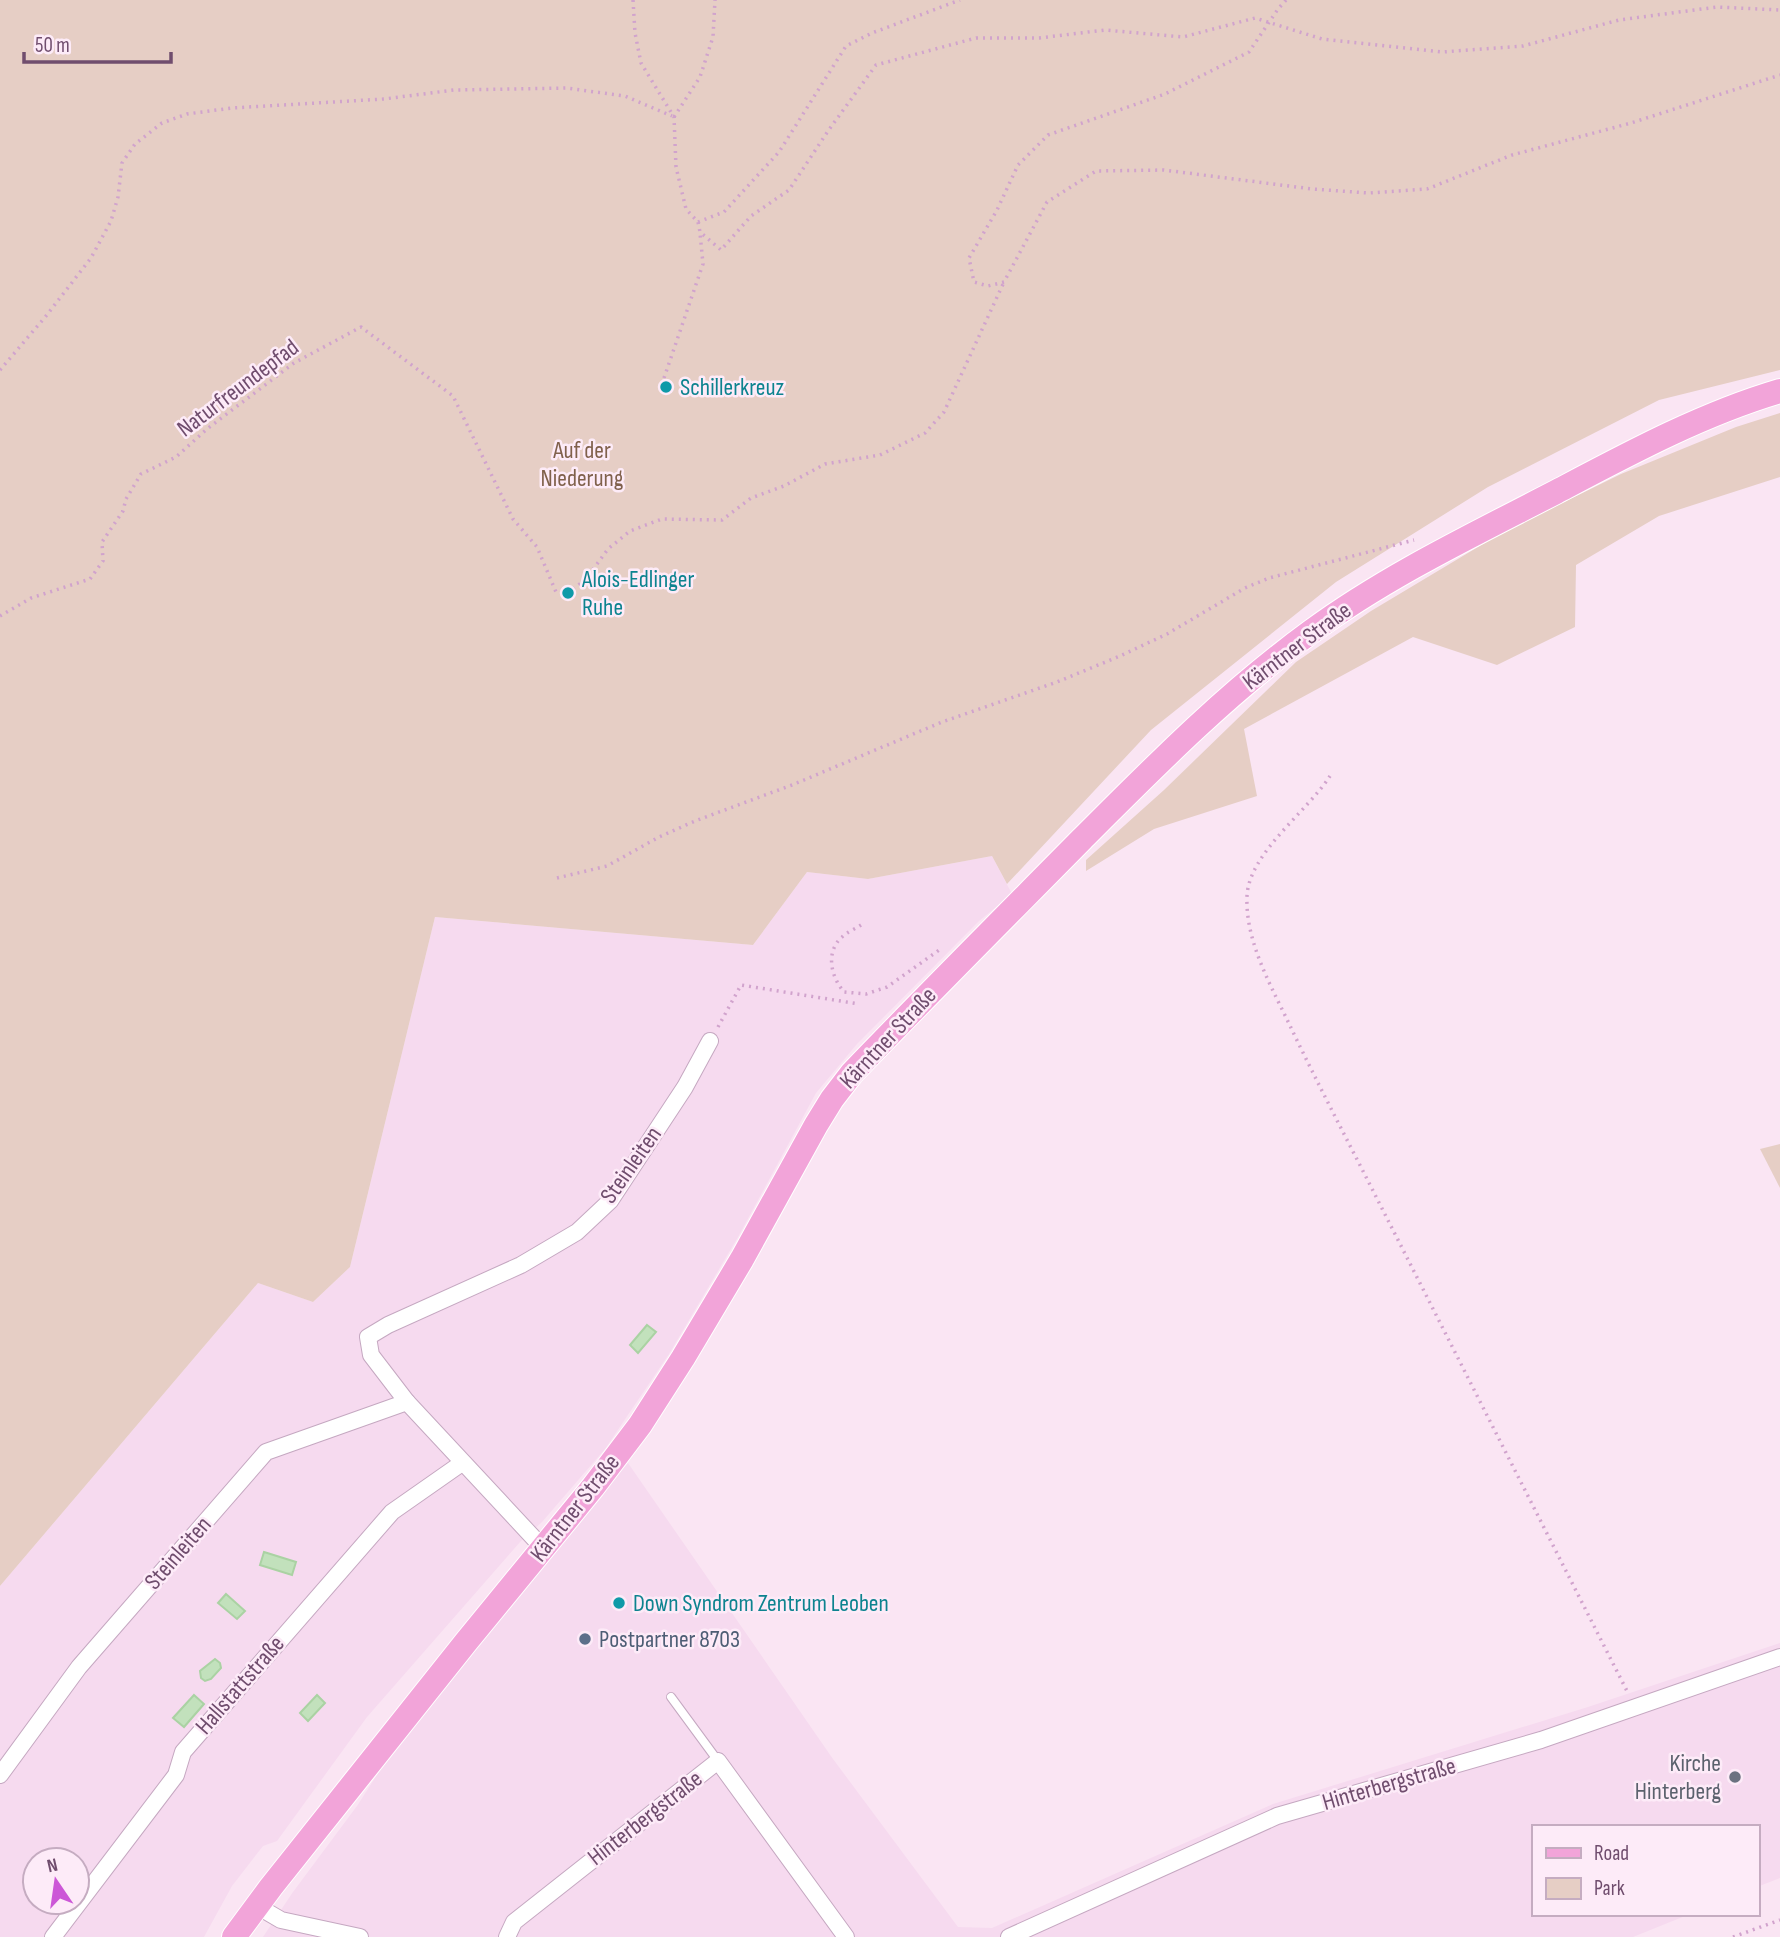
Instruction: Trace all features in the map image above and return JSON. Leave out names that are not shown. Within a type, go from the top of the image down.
[{"type":"main road","name":"Kärntner Straße","points":[[234,1937],[640,1425],[743,1259],[832,1099],[852,1073],[1182,741],[1232,695],[1312,631],[1399,575],[1587,475],[1708,418],[1780,391]]},
{"type":"street","name":"Steinleiten","points":[[543,1548],[407,1402],[371,1355],[368,1337],[388,1325],[521,1265],[577,1232],[610,1201],[685,1087],[710,1041]]},
{"type":"street","name":"Steinleiten","points":[[0,1775],[79,1667],[266,1452],[407,1402]]},
{"type":"street","name":"Hallstattstraße","points":[[53,1937],[176,1775],[183,1752],[255,1666],[392,1511],[462,1463]]},
{"type":"street","name":"Hinterbergstraße","points":[[1009,1937],[1277,1816],[1541,1740],[1780,1657]]},
{"type":"street","name":"Hinterbergstraße","points":[[507,1937],[514,1922],[718,1761],[846,1937]]},
{"type":"street","points":[[257,1906],[281,1920],[360,1937]]},
{"type":"lane","points":[[671,1697],[718,1761]]},
{"type":"path","points":[[634,0],[635,33],[641,63],[674,117],[676,167],[686,209],[698,222],[703,264],[664,378]]},
{"type":"path","points":[[674,117],[700,77],[713,37],[715,0]]},
{"type":"path","points":[[698,222],[724,212],[779,152],[846,47],[872,33],[960,0]]},
{"type":"path","points":[[1286,0],[1249,52],[1165,94],[1048,135],[1018,165],[997,210],[969,258],[974,282],[988,286],[1004,282],[1047,202],[1096,171],[1164,170],[1312,189],[1369,193],[1427,189],[1512,155],[1631,122],[1780,75]]},
{"type":"path","points":[[699,232],[721,250],[751,216],[789,190],[876,65],[976,38],[1039,38],[1105,30],[1182,37],[1255,18],[1322,39],[1441,52],[1523,46],[1619,20],[1717,7],[1780,9]]},
{"type":"path","points":[[0,370],[91,258],[111,221],[118,197],[122,163],[135,144],[162,123],[187,114],[232,108],[384,99],[454,90],[566,88],[625,96],[674,117]]},
{"type":"path","name":"Naturfreundepfad","points":[[0,616],[31,598],[90,579],[103,561],[102,542],[123,511],[126,499],[141,474],[176,457],[207,429],[294,363],[361,327],[453,396],[513,519],[537,547],[556,592],[568,593],[586,579],[608,549],[630,531],[662,519],[722,520],[751,498],[784,486],[824,464],[880,455],[925,433],[944,412],[1004,282]]},
{"type":"path","points":[[557,878],[607,866],[659,837],[695,821],[792,785],[942,722],[1057,682],[1120,656],[1167,634],[1245,588],[1269,578],[1421,538]]},
{"type":"path","points":[[1329,776],[1320,791],[1254,871],[1247,894],[1248,920],[1255,946],[1316,1079],[1636,1709]]},
{"type":"path","points":[[861,925],[843,935],[835,945],[831,965],[835,982],[844,992],[866,994],[887,987],[949,942],[977,946]]},
{"type":"path","points":[[710,1041],[741,985],[859,1004]]},
{"type":"path","points":[[1733,1937],[1780,1920]]},
{"type":"shaded area","points":[[992,856],[1012,894],[979,921],[857,1044],[816,1093],[738,1237],[669,1354],[605,1449],[367,1717],[277,1841],[263,1846],[232,1886],[204,1937],[0,1937],[0,1586],[258,1283],[313,1302],[350,1267],[435,917],[753,945],[807,872],[868,879]]},
{"type":"shaded area","points":[[647,1325],[656,1332],[638,1353],[630,1345]]},
{"type":"shaded area","points":[[628,1463],[833,1759],[958,1927],[992,1928],[1273,1804],[1588,1707],[1780,1643],[1780,1878],[1759,1886],[1759,1825],[1532,1825],[1532,1916],[1685,1916],[1633,1937],[263,1937],[384,1764],[590,1506]]},
{"type":"shaded area","points":[[264,1552],[296,1562],[292,1575],[260,1565]]},
{"type":"shaded area","points":[[226,1594],[245,1611],[237,1619],[218,1603]]},
{"type":"shaded area","points":[[215,1659],[221,1668],[211,1679],[205,1681],[201,1678],[200,1671]]},
{"type":"shaded area","points":[[194,1695],[204,1704],[184,1727],[173,1718]]},
{"type":"shaded area","points":[[317,1695],[325,1703],[308,1721],[300,1713]]},
{"type":"green space","name":"Auf der Niederung","points":[[0,0],[1780,0],[1780,370],[1659,400],[1488,487],[1336,582],[1151,730],[1007,884],[992,856],[868,879],[807,872],[753,945],[435,917],[350,1267],[313,1302],[258,1283],[0,1586]]},
{"type":"green space","points":[[1780,413],[1780,477],[1659,516],[1576,565],[1575,627],[1497,665],[1413,637],[1244,729],[1257,796],[1154,829],[1086,871],[1086,860],[1164,790],[1296,662],[1371,611],[1503,532],[1621,474],[1736,427]]},
{"type":"green space","points":[[1780,1144],[1780,1188],[1760,1149]]},
{"type":"place","name":"Schillerkreuz","points":[[666,387]]},
{"type":"place","name":"Alois-Edlinger Ruhe","points":[[568,593]]},
{"type":"place","name":"Down Syndrom Zentrum Leoben","points":[[619,1603]]},
{"type":"place","name":"Postpartner 8703","points":[[585,1639]]},
{"type":"place","name":"Kirche Hinterberg","points":[[1735,1777]]}]
